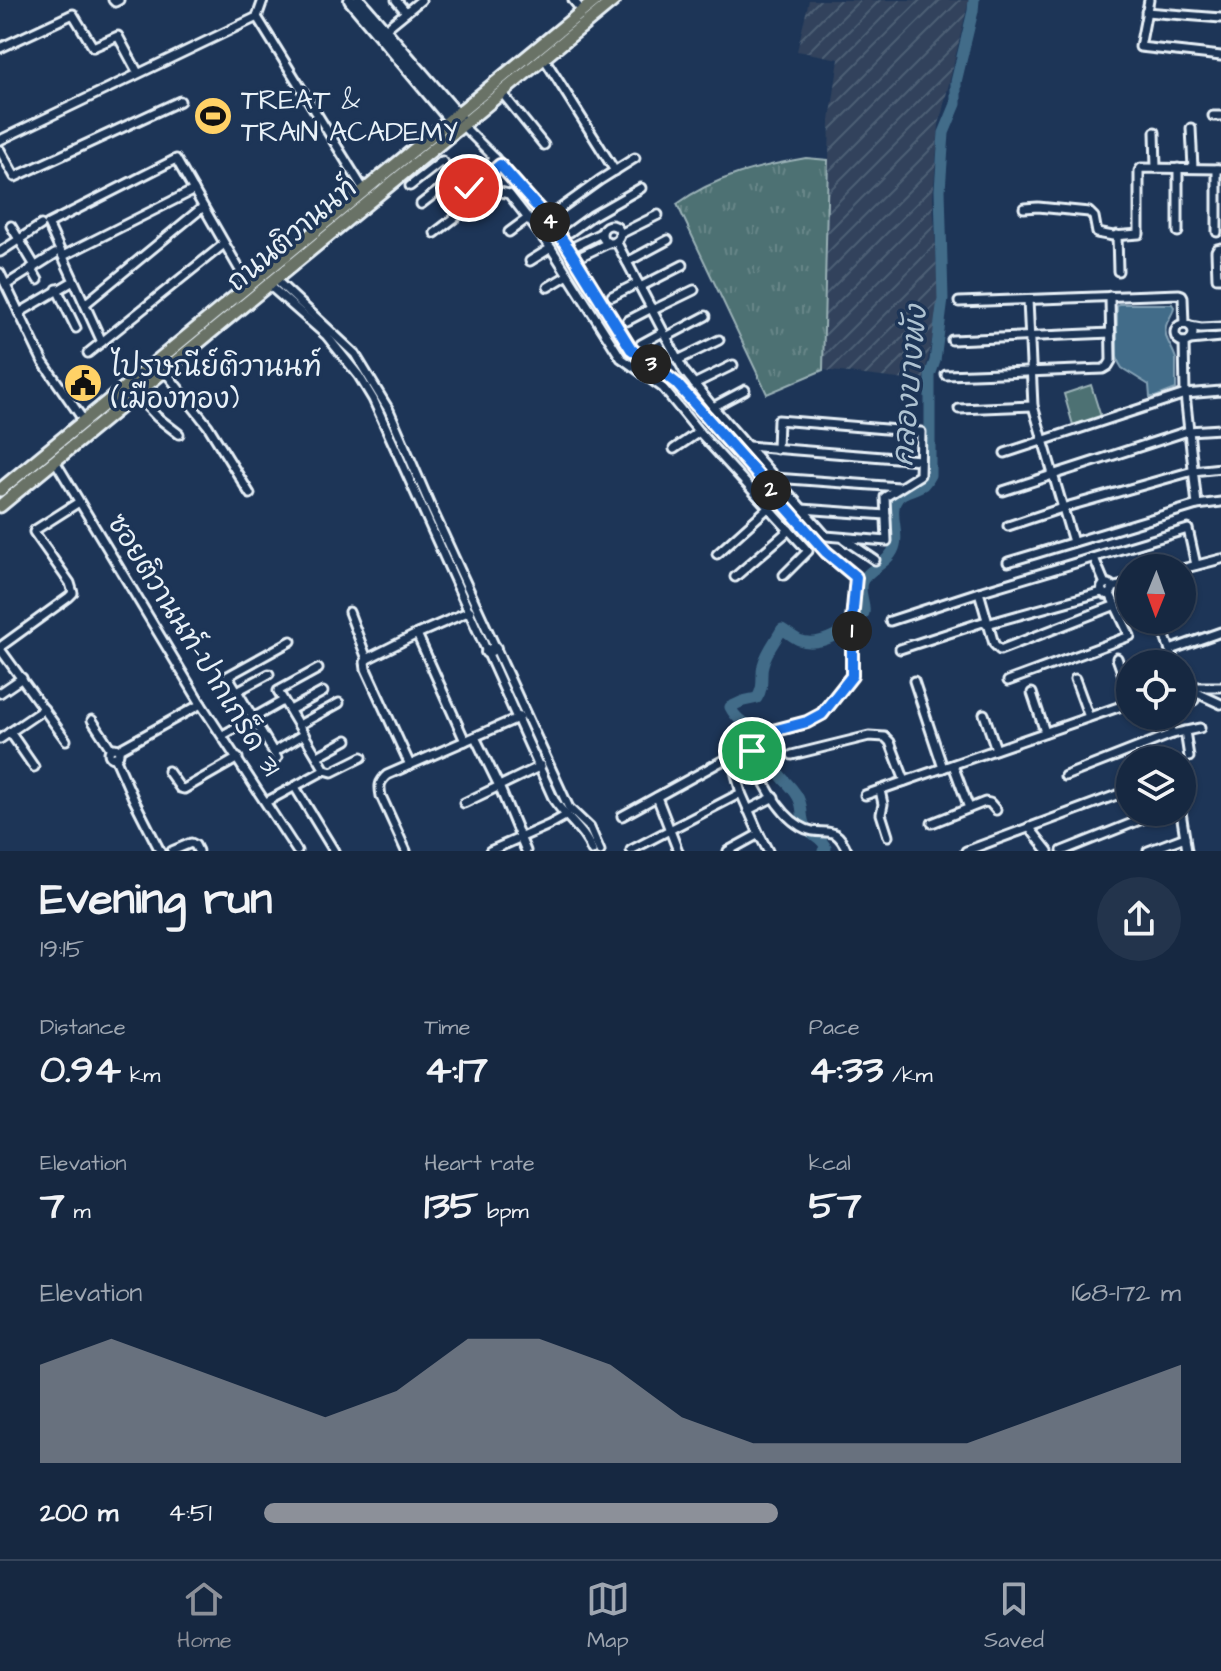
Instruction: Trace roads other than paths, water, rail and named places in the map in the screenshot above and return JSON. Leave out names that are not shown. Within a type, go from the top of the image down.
[{"type":"main road","name":"ถนนติวานนท์","points":[[0,490],[135,394],[458,122],[596,0]]},
{"type":"main road","name":"ถนนติวานนท์","points":[[0,506],[84,421],[249,286],[267,282],[364,190],[502,93],[614,0]]},
{"type":"street","points":[[0,140],[257,17],[263,0]]},
{"type":"street","points":[[350,0],[547,218],[631,349],[676,383],[826,552],[856,577],[852,676],[822,714],[807,722],[769,732],[752,751],[756,769],[786,816],[802,828],[833,832],[842,839],[847,851]]},
{"type":"street","points":[[359,0],[381,32]]},
{"type":"street","points":[[396,0],[406,12]]},
{"type":"street","points":[[381,32],[421,0]]},
{"type":"street","points":[[573,0],[582,11]]},
{"type":"street","points":[[1149,0],[1140,47],[1221,56]]},
{"type":"street","points":[[1146,12],[1221,18]]},
{"type":"street","points":[[0,48],[73,14],[93,47],[118,36],[138,73]]},
{"type":"street","points":[[257,17],[364,190]]},
{"type":"street","points":[[544,58],[615,171]]},
{"type":"street","points":[[502,93],[544,145]]},
{"type":"street","points":[[0,150],[15,177],[180,101]]},
{"type":"street","points":[[1191,128],[1193,168]]},
{"type":"street","points":[[1155,132],[1156,168]]},
{"type":"street","points":[[547,218],[635,158]]},
{"type":"street","points":[[102,342],[59,255],[48,224],[176,159],[249,286]]},
{"type":"street","points":[[410,186],[442,161],[456,177],[466,181]]},
{"type":"street","points":[[466,181],[467,186],[476,190],[497,162]]},
{"type":"street","points":[[1024,208],[1089,212],[1094,217],[1097,233],[1139,234],[1141,168],[1219,169],[1217,232]]},
{"type":"street","points":[[1178,168],[1178,232]]},
{"type":"street","points":[[466,181],[471,175],[491,190],[509,194],[551,248],[621,358],[663,388],[808,551],[784,575]]},
{"type":"street","points":[[421,204],[456,177]]},
{"type":"street","points":[[570,232],[641,188]]},
{"type":"street","points":[[6,285],[33,267],[194,190]]},
{"type":"street","points":[[435,233],[491,190]]},
{"type":"street","points":[[85,304],[203,207]]},
{"type":"street","points":[[600,212],[608,225]]},
{"type":"street","points":[[575,259],[658,215]]},
{"type":"street","points":[[509,232],[528,218]]},
{"type":"street","points":[[0,252],[41,225]]},
{"type":"street","points":[[569,249],[601,233],[608,225],[616,226],[615,239],[678,360],[694,384],[826,536],[887,541],[885,497],[920,475],[921,432],[778,420],[777,449]]},
{"type":"street","points":[[11,226],[38,280]]},
{"type":"street","points":[[601,233],[603,239],[615,239]]},
{"type":"street","points":[[1117,235],[1118,271]]},
{"type":"street","points":[[627,262],[668,240]]},
{"type":"street","points":[[88,353],[224,244]]},
{"type":"street","points":[[530,261],[551,248]]},
{"type":"street","points":[[1221,248],[1216,250],[1217,278],[1221,278]]},
{"type":"street","points":[[612,296],[683,265]]},
{"type":"street","points":[[0,273],[43,362],[84,421]]},
{"type":"street","points":[[548,287],[568,275]]},
{"type":"street","points":[[267,282],[355,354],[383,400],[554,800],[586,836],[592,851]]},
{"type":"street","points":[[19,313],[70,283]]},
{"type":"street","points":[[57,289],[76,328]]},
{"type":"street","points":[[627,321],[694,290]]},
{"type":"street","points":[[959,302],[1182,295],[1187,325],[1193,334],[1187,341],[1185,394],[1197,505]]},
{"type":"street","points":[[946,375],[1103,369],[1111,361],[1110,296]]},
{"type":"street","points":[[1028,300],[1033,406],[1073,542]]},
{"type":"street","points":[[641,344],[706,316]]},
{"type":"street","points":[[1221,327],[1178,326],[1175,334],[1179,340],[1187,341],[1221,337]]},
{"type":"street","points":[[952,340],[1111,333]]},
{"type":"street","points":[[678,360],[719,340]]},
{"type":"street","points":[[694,384],[733,365]]},
{"type":"street","points":[[164,370],[208,426],[250,494]]},
{"type":"street","points":[[713,407],[745,390]]},
{"type":"street","points":[[1005,453],[1185,394],[1221,391]]},
{"type":"street","points":[[135,394],[179,434]]},
{"type":"street","points":[[959,409],[1033,406]]},
{"type":"street","points":[[1003,491],[1188,431],[1221,429]]},
{"type":"street","points":[[674,449],[699,432]]},
{"type":"street","points":[[748,446],[920,460]]},
{"type":"street","name":"ซอยติวานนท์-ปากเกร็ด 31","points":[[51,456],[201,704],[297,851]]},
{"type":"street","points":[[1008,526],[1193,471],[1221,468]]},
{"type":"street","points":[[775,478],[901,487]]},
{"type":"street","points":[[66,740],[0,648],[73,593],[70,583],[34,532],[79,502]]},
{"type":"street","points":[[1008,562],[1197,505],[1221,502]]},
{"type":"street","points":[[717,554],[768,508]]},
{"type":"street","points":[[802,509],[886,515]]},
{"type":"street","points":[[890,621],[1188,529],[1194,554]]},
{"type":"street","points":[[735,577],[789,530]]},
{"type":"street","points":[[843,538],[875,560]]},
{"type":"street","points":[[979,592],[994,644],[1000,650],[1116,605],[1094,558]]},
{"type":"street","points":[[1196,565],[1221,559]]},
{"type":"street","points":[[900,649],[1116,587]]},
{"type":"street","points":[[367,659],[473,610]]},
{"type":"street","points":[[349,612],[367,659],[365,667],[410,765]]},
{"type":"street","points":[[1164,634],[1170,650],[1221,632]]},
{"type":"street","points":[[417,634],[465,741]]},
{"type":"street","points":[[1008,681],[1129,634]]},
{"type":"street","points":[[291,641],[228,676],[276,755],[304,734]]},
{"type":"street","points":[[491,650],[527,715],[568,814],[590,828],[600,851]]},
{"type":"street","points":[[318,669],[278,691],[325,770]]},
{"type":"street","points":[[237,691],[269,674]]},
{"type":"street","points":[[0,693],[22,678]]},
{"type":"street","points":[[1075,679],[1089,717]]},
{"type":"street","points":[[914,681],[943,768]]},
{"type":"street","points":[[1196,686],[1221,687]]},
{"type":"street","points":[[290,710],[323,692]]},
{"type":"street","points":[[1196,692],[1221,704]]},
{"type":"street","points":[[1032,693],[1045,732]]},
{"type":"street","points":[[223,735],[283,701]]},
{"type":"street","points":[[299,725],[339,703]]},
{"type":"street","points":[[115,752],[201,704]]},
{"type":"street","points":[[865,795],[1116,708]]},
{"type":"street","points":[[0,739],[44,709]]},
{"type":"street","points":[[984,714],[996,749]]},
{"type":"street","points":[[406,851],[379,788],[380,781],[387,775],[527,715]]},
{"type":"street","points":[[92,720],[115,752],[134,800],[160,851]]},
{"type":"street","points":[[1065,776],[1172,734],[1200,728]]},
{"type":"street","points":[[1171,730],[1172,734]]},
{"type":"street","points":[[1185,731],[1187,746]]},
{"type":"street","points":[[10,732],[34,767]]},
{"type":"street","points":[[792,755],[869,736],[885,737],[890,742],[905,781]]},
{"type":"street","points":[[475,737],[526,851]]},
{"type":"street","points":[[318,756],[347,740]]},
{"type":"street","points":[[622,816],[731,756],[741,793],[768,851]]},
{"type":"street","points":[[266,802],[325,770],[332,772],[362,757]]},
{"type":"street","points":[[168,771],[184,789],[238,758]]},
{"type":"street","points":[[464,803],[548,762]]},
{"type":"street","points":[[953,765],[969,808]]},
{"type":"street","points":[[295,787],[334,851]]},
{"type":"street","points":[[880,790],[883,804],[881,814],[888,836]]},
{"type":"street","points":[[631,850],[741,793]]},
{"type":"street","points":[[970,850],[1116,795]]},
{"type":"street","points":[[657,797],[678,851]]},
{"type":"street","points":[[748,810],[774,797]]},
{"type":"street","points":[[932,823],[987,802],[996,810]]},
{"type":"street","points":[[490,851],[568,814]]},
{"type":"street","points":[[1062,851],[1125,826]]},
{"type":"street","points":[[1183,826],[1187,851]]},
{"type":"street","points":[[1029,827],[1048,851]]},
{"type":"street","points":[[728,851],[759,834]]},
{"type":"street","points":[[1148,851],[1185,837]]},
{"type":"street","points":[[172,851],[191,843],[198,851]]},
{"type":"waterway","name":"คลองบางพัง","points":[[823,851],[826,848],[824,844],[805,826],[798,797],[775,767],[756,727],[741,720],[730,707],[757,698],[764,660],[782,629],[799,640],[816,642],[843,631],[864,613],[862,582],[889,557],[895,545],[893,511],[896,501],[923,485],[930,475],[930,375],[935,361],[943,299],[940,190],[944,133],[956,104],[956,82],[974,0]]},
{"type":"place","name":"TREAT & TRAIN ACADEMY","points":[[213,116]]},
{"type":"place","name":"ไปรษณีย์ติวานนท์ (เมืองทอง)","points":[[83,383]]}]
